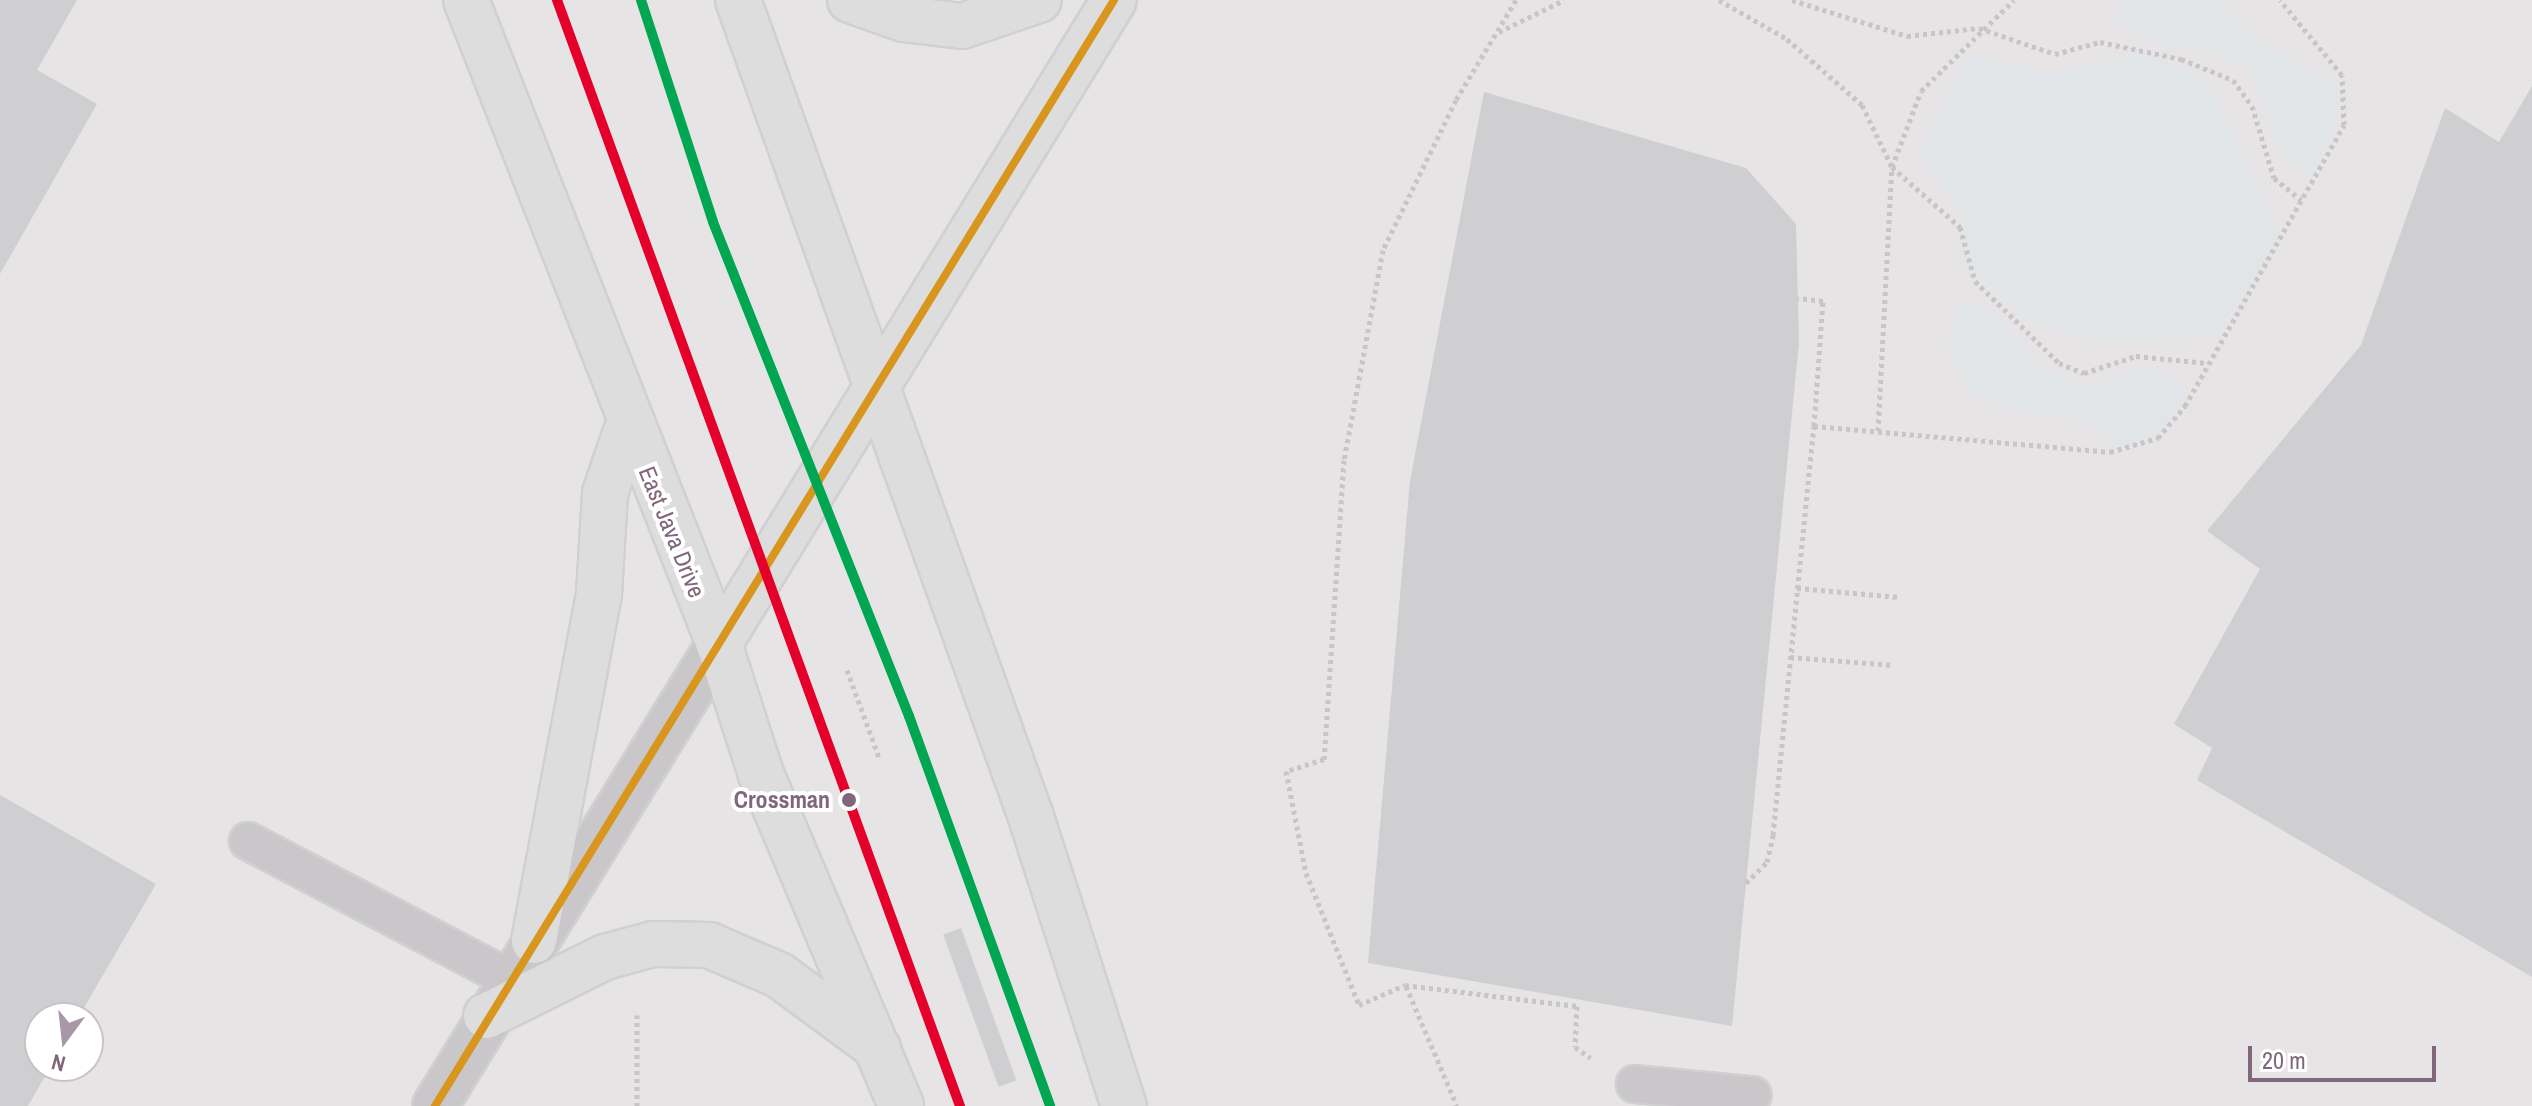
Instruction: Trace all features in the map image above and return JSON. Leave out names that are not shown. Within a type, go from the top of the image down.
[{"type":"main road","name":"East Java Drive","points":[[466,0],[628,426],[719,644],[761,774],[901,1106]]},
{"type":"main road","points":[[738,0],[871,387],[1031,817],[1124,1106]]},
{"type":"main road","points":[[850,0],[904,19],[962,26],[1039,0]]},
{"type":"main road","points":[[719,644],[871,387],[1114,0]]},
{"type":"main road","points":[[534,941],[599,594],[605,493],[628,426]]},
{"type":"main road","points":[[486,1016],[605,957],[653,944],[709,945],[779,975],[878,1049]]},
{"type":"street","points":[[435,1106],[486,1016],[719,644]]},
{"type":"lane","points":[[248,841],[510,979]]},
{"type":"lane","points":[[1635,1084],[1752,1095]]},
{"type":"path","points":[[1516,0],[1449,113],[1383,250],[1344,460],[1324,759],[1286,771],[1306,873],[1359,1005],[1405,985],[1577,1006],[1575,1047],[1635,1084]]},
{"type":"path","points":[[1499,33],[1564,0]]},
{"type":"path","points":[[1719,0],[1787,39],[1862,105],[1892,167],[1951,217],[1975,281],[2059,363],[2084,373],[2136,356],[2207,363]]},
{"type":"path","points":[[1792,0],[1907,36],[1979,28],[2055,54],[2100,42],[2122,45],[2233,80],[2252,106],[2274,178],[2301,200]]},
{"type":"path","points":[[1878,431],[1892,167],[1921,91],[1979,28],[2014,0]]},
{"type":"path","points":[[1814,426],[2136,451],[2158,438],[2185,406],[2301,200],[2332,153],[2347,101],[2342,75],[2280,0]]},
{"type":"path","points":[[1746,883],[1770,848],[1814,426],[1823,301],[1798,298]]},
{"type":"path","points":[[1797,588],[1900,597]]},
{"type":"path","points":[[1790,657],[1894,665]]},
{"type":"path","points":[[847,670],[880,760]]},
{"type":"path","points":[[1405,985],[1457,1106]]},
{"type":"path","points":[[637,1015],[637,1106]]},
{"type":"shaded area","points":[[0,0],[2532,0],[2532,1106],[0,1106]]},
{"type":"shaded area","points":[[2122,0],[2219,0],[2259,40],[2338,86],[2336,122],[2313,176],[2284,157],[2250,69],[2220,54],[2152,42],[2113,21]]},
{"type":"shaded area","points":[[2146,52],[2210,83],[2281,236],[2215,336],[2106,343],[2035,324],[1962,263],[1964,209],[1918,157],[1967,54],[2047,73]]},
{"type":"shaded area","points":[[1960,302],[1991,308],[2044,368],[2084,388],[2151,366],[2186,387],[2171,428],[2122,447],[2085,421],[2014,411],[1968,390],[1949,348]]},
{"type":"building","points":[[0,0],[77,0],[37,70],[97,104],[0,274]]},
{"type":"building","points":[[2532,86],[2532,977],[2197,780],[2212,748],[2174,724],[2260,569],[2207,531],[2361,345],[2445,108],[2499,142]]},
{"type":"building","points":[[1484,92],[1746,168],[1796,224],[1799,342],[1732,1026],[1368,963],[1410,481]]},
{"type":"building","points":[[0,795],[156,884],[87,1002],[24,1002],[24,1082],[42,1082],[28,1106],[0,1106]]},
{"type":"building","points":[[961,928],[1016,1080],[999,1087],[943,934]]},
{"type":"transit line","points":[[557,0],[960,1106]]},
{"type":"transit line","points":[[641,0],[713,222],[909,716],[1050,1106]]},
{"type":"transit line","points":[[435,1106],[1114,0]]},
{"type":"place","name":"Crossman","points":[[849,800]]}]
